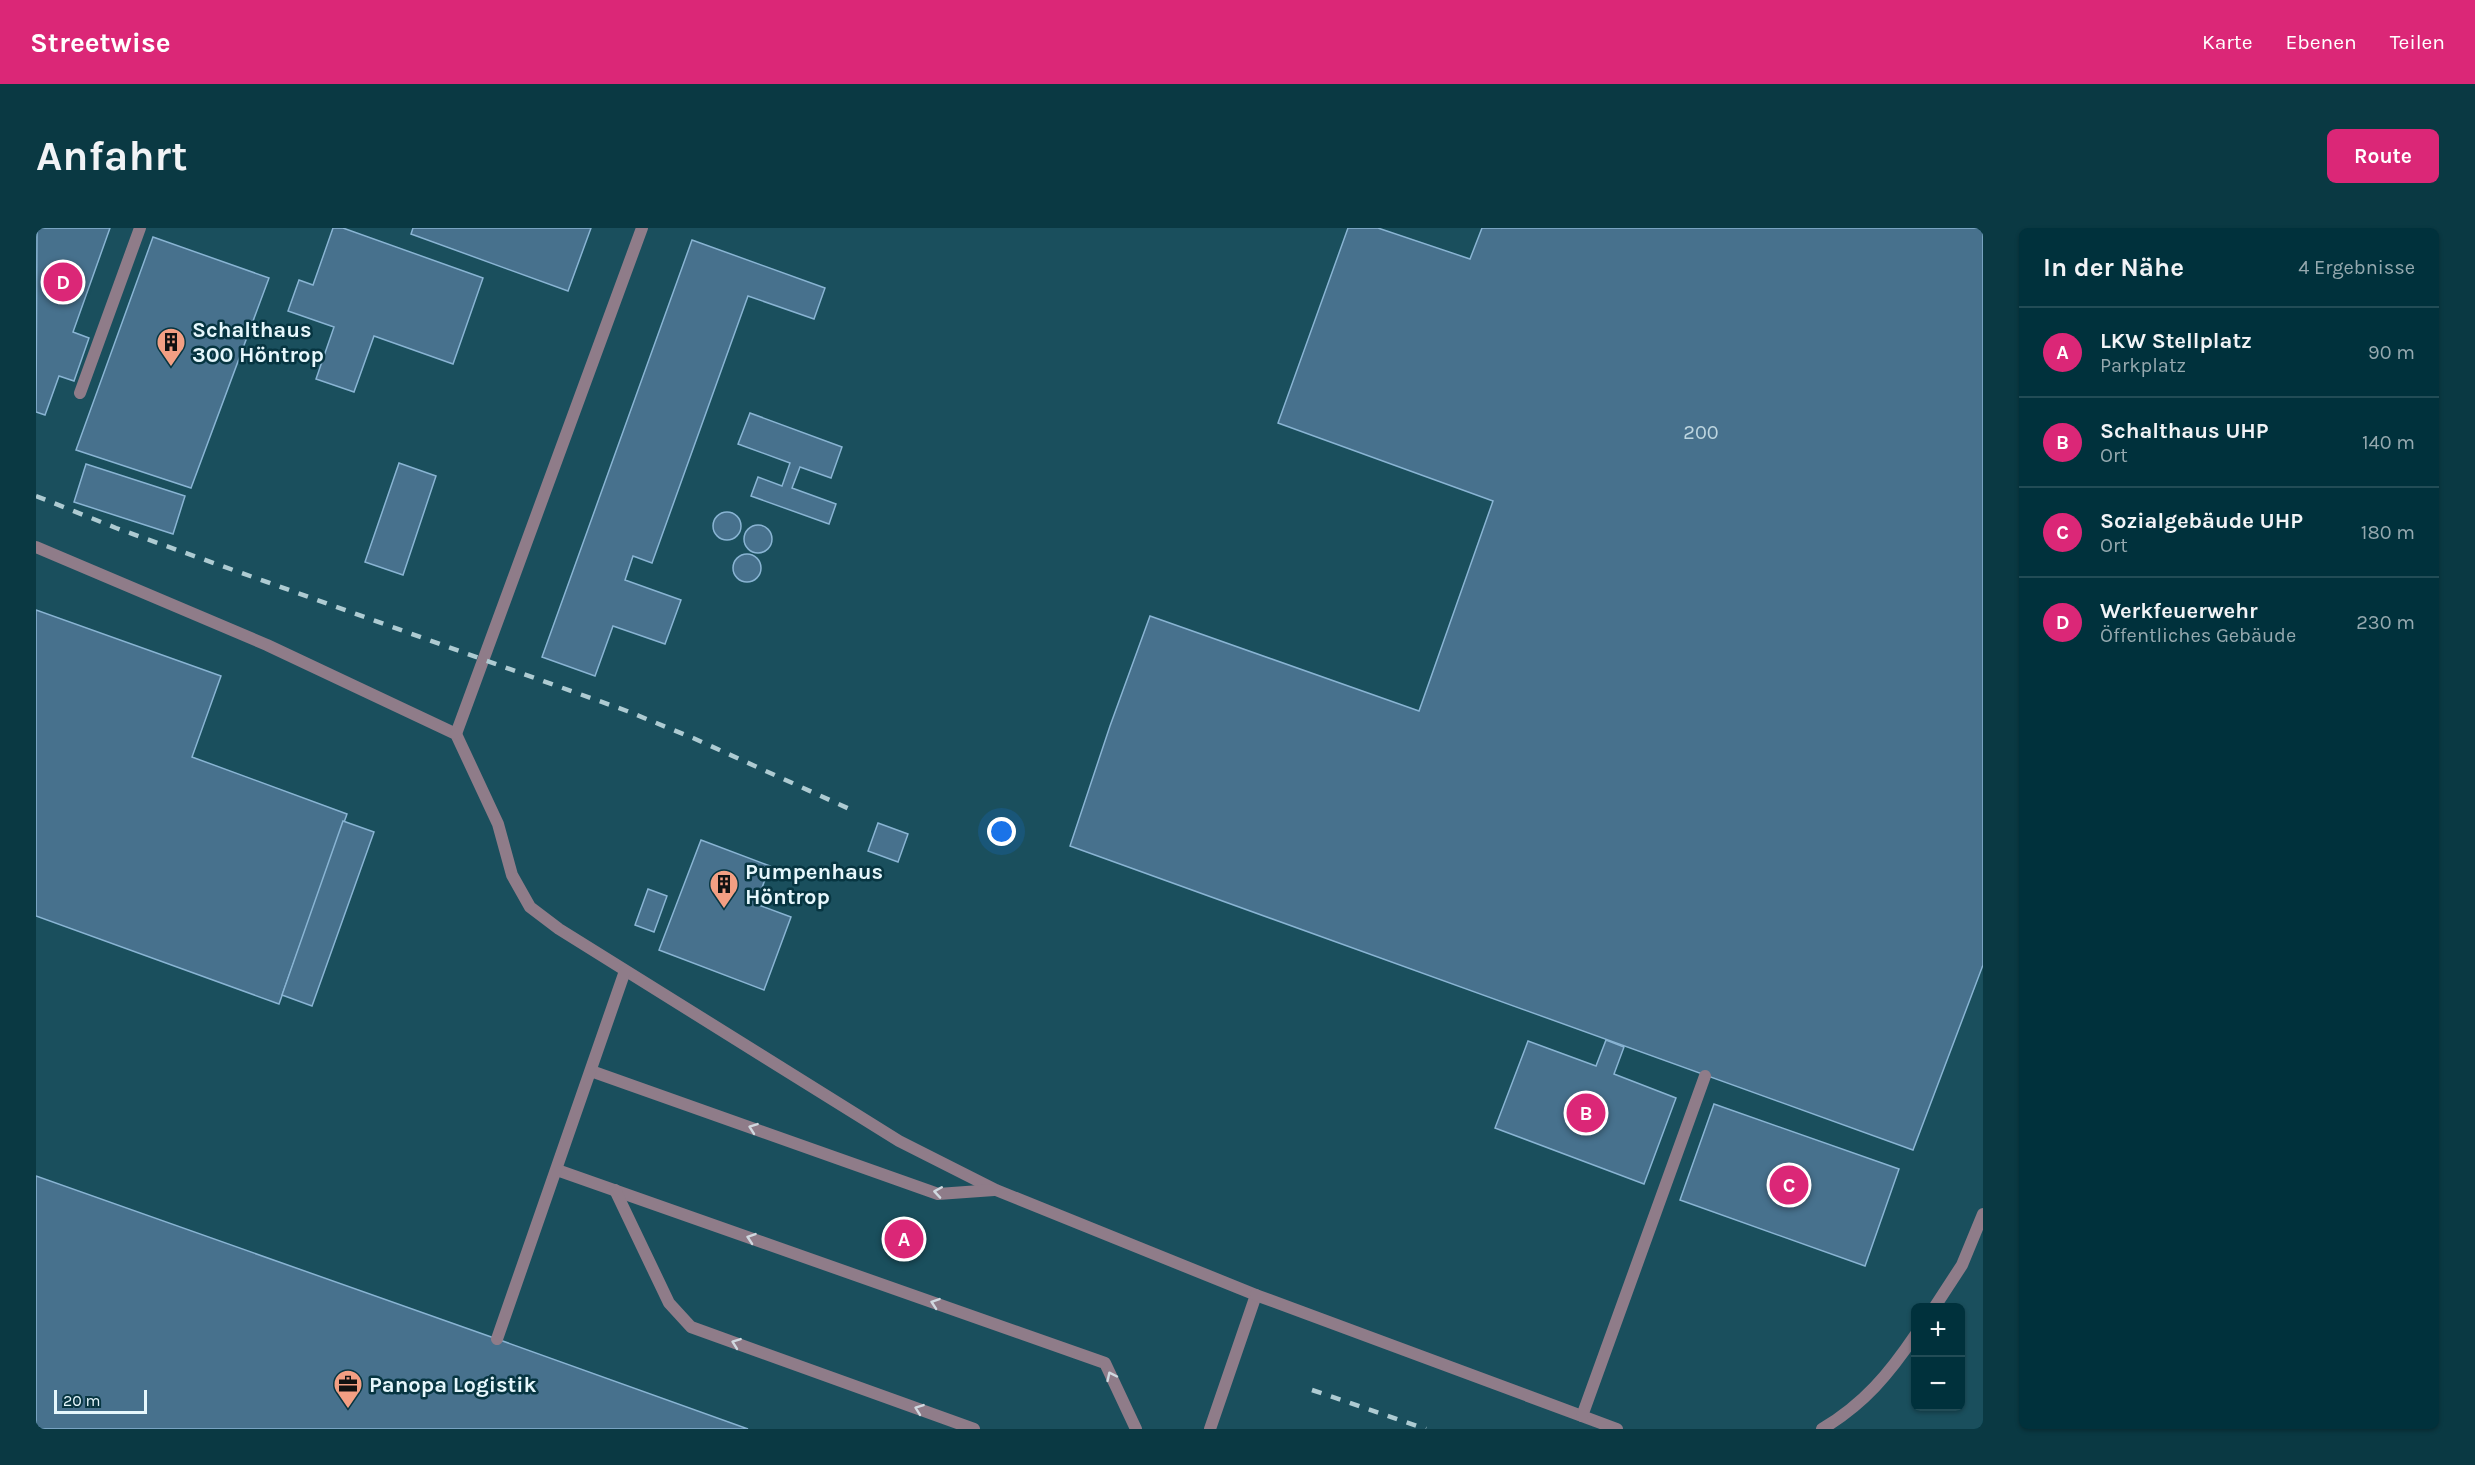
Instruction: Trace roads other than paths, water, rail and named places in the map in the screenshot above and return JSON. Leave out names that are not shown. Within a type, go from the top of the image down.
[{"type":"lane","points":[[80,393],[140,228]]},
{"type":"lane","points":[[456,734],[642,228]]},
{"type":"lane","points":[[36,547],[267,645],[456,734],[478,776],[498,824],[513,875],[531,907],[559,929],[625,971],[899,1141],[996,1190],[1256,1295],[1617,1429]]},
{"type":"lane","points":[[497,1339],[625,971]]},
{"type":"lane","points":[[591,1071],[938,1194],[996,1190]]},
{"type":"lane","points":[[1582,1416],[1705,1076]]},
{"type":"lane","points":[[557,1170],[1105,1363],[1136,1429]]},
{"type":"lane","points":[[615,1190],[669,1303],[691,1327],[974,1429]]},
{"type":"lane","points":[[1937,1303],[1962,1265],[1983,1214]]},
{"type":"lane","points":[[1210,1429],[1256,1295]]},
{"type":"lane","points":[[1822,1429],[1847,1414],[1882,1380],[1911,1341]]},
{"type":"railway","points":[[36,496],[116,528],[627,711],[693,738],[854,811]]},
{"type":"railway","points":[[1312,1390],[1426,1429]]},
{"type":"place","name":"Werkfeuerwehr","points":[[63,282]]},
{"type":"place","name":"Schalthaus 300 Höntrop","points":[[171,368]]},
{"type":"place","name":"Pumpenhaus Höntrop","points":[[724,910]]},
{"type":"place","name":"Schalthaus UHP","points":[[1586,1113]]},
{"type":"place","name":"Sozialgebäude UHP","points":[[1789,1185]]},
{"type":"place","name":"LKW Stellplatz","points":[[904,1239]]},
{"type":"place","name":"Panopa Logistik","points":[[348,1410]]}]
